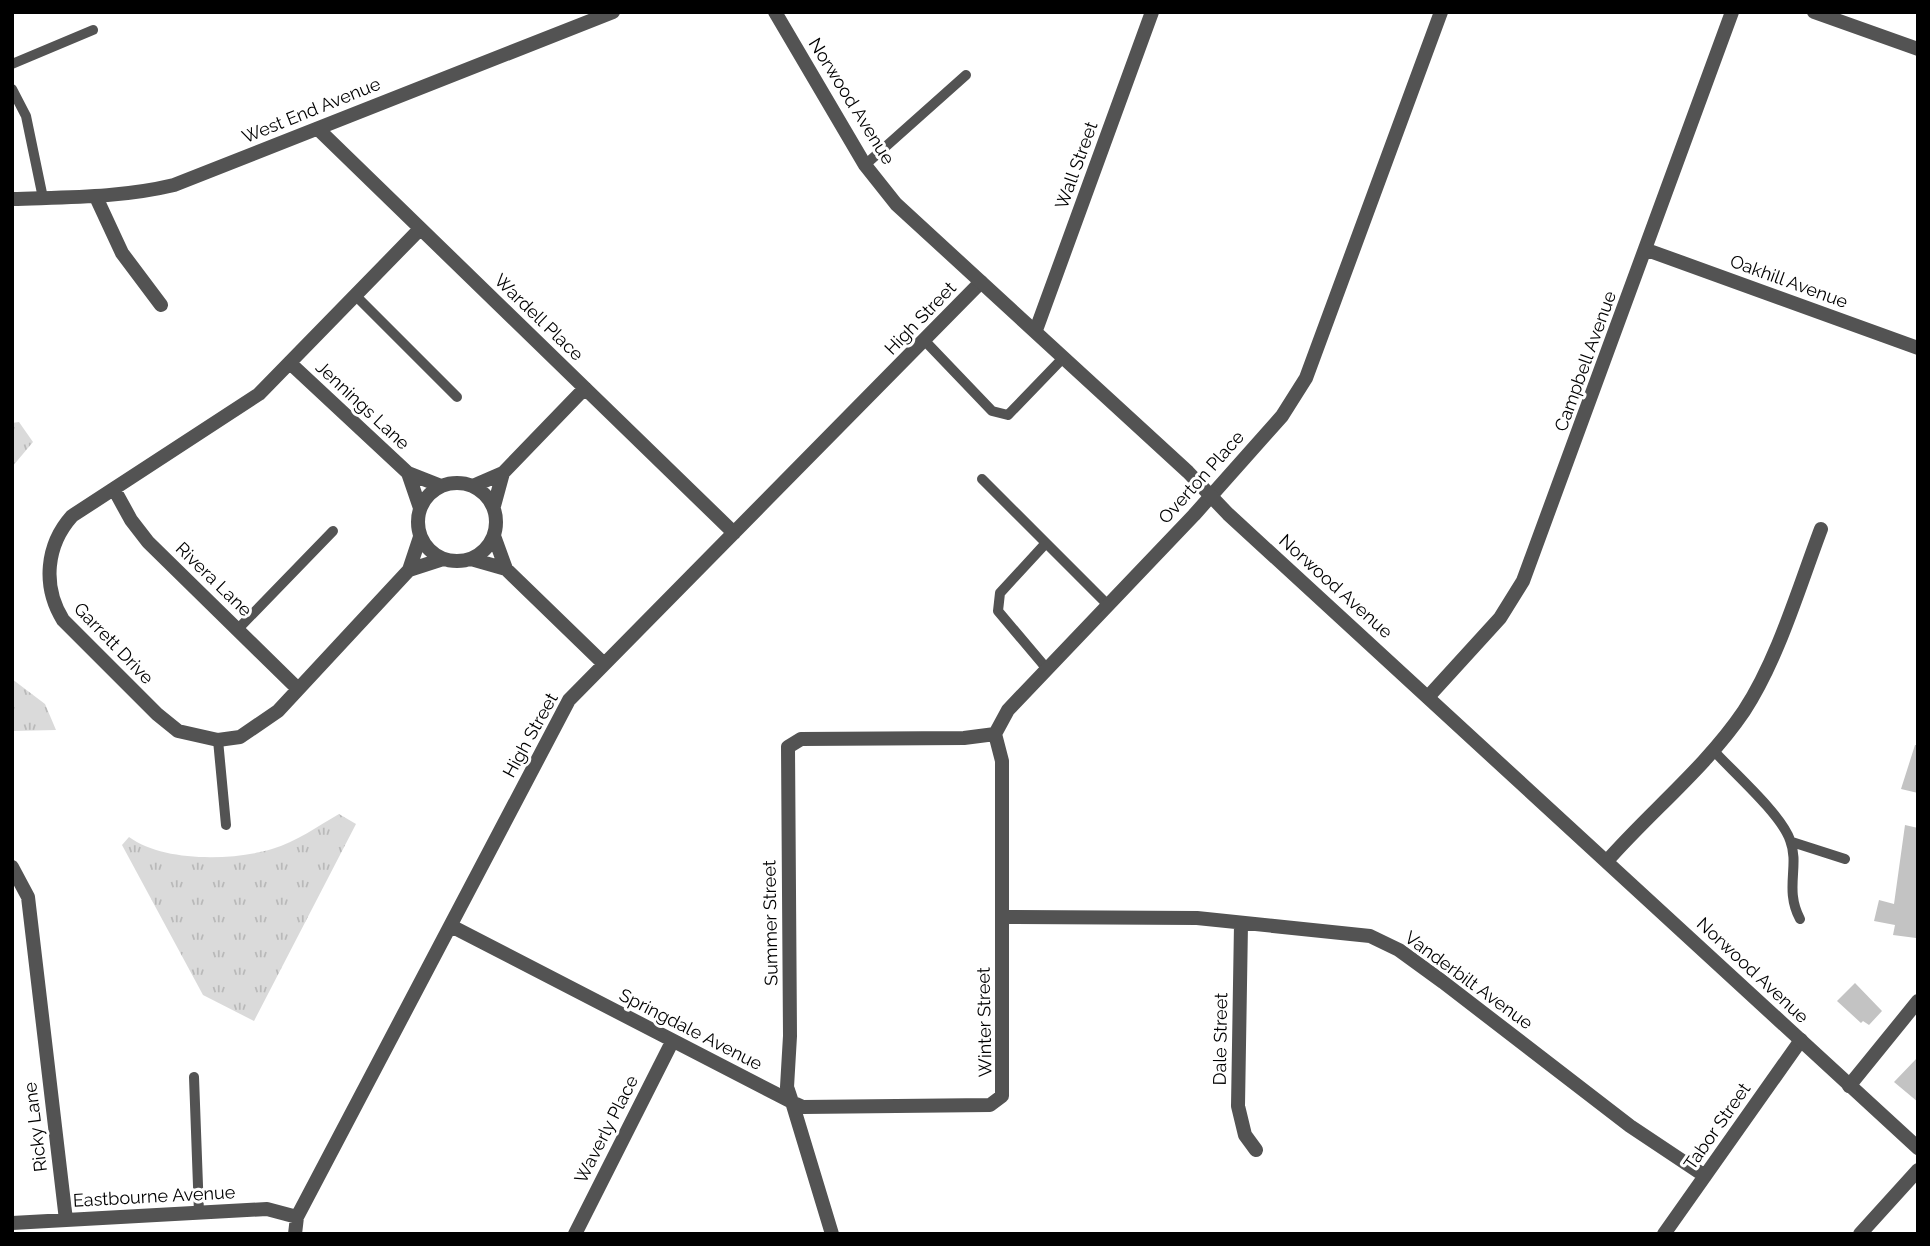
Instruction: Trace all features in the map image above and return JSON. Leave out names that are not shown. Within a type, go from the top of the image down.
[{"type":"street","name":"West End Avenue","points":[[12,199],[96,197],[174,185],[613,12]]},
{"type":"street","name":"Norwood Avenue","points":[[775,12],[865,165],[896,204],[1036,330],[1210,496],[1918,1148]]},
{"type":"street","name":"Wall Street","points":[[1036,330],[1152,12]]},
{"type":"street","name":"Overton Place","points":[[995,734],[1007,710],[1282,416],[1306,378],[1441,12]]},
{"type":"street","name":"Campbell Avenue","points":[[1428,697],[1500,618],[1523,582],[1647,250],[1732,12]]},
{"type":"street","points":[[1814,12],[1918,49]]},
{"type":"street","name":"Wardell Place","points":[[318,129],[734,533]]},
{"type":"street","points":[[96,197],[122,253],[161,304]]},
{"type":"street","name":"Garrett Drive","points":[[420,229],[259,394],[72,516],[58,531],[49,578],[52,603],[63,620],[157,715],[178,731],[218,740],[240,737],[278,711],[409,570],[420,537],[420,508]]},
{"type":"street","name":"Oakhill Avenue","points":[[1647,250],[1918,348]]},
{"type":"street","name":"High Street","points":[[295,1234],[298,1217],[569,701],[981,282]]},
{"type":"street","name":"Jennings Lane","points":[[291,364],[408,473],[441,486]]},
{"type":"street","points":[[473,486],[503,473],[585,388]]},
{"type":"street","name":"Jennings Lane","points":[[408,473],[420,508]]},
{"type":"street","points":[[503,473],[494,506],[494,536],[506,569],[604,664]]},
{"type":"street","points":[[420,508],[425,499],[441,486],[451,483],[473,486],[482,491],[494,506]]},
{"type":"street","name":"Rivera Lane","points":[[114,489],[131,520],[148,542],[297,688]]},
{"type":"street","points":[[1607,861],[1713,750],[1745,709],[1762,678],[1821,529]]},
{"type":"street","points":[[471,559],[481,554],[494,536]]},
{"type":"street","points":[[420,537],[426,546],[443,559]]},
{"type":"street","name":"Garrett Drive","points":[[409,570],[443,559],[471,559]]},
{"type":"street","points":[[471,559],[506,569]]},
{"type":"street","name":"Summer Street","points":[[792,1102],[787,1087],[790,1036],[787,757],[792,743],[801,738],[964,738],[995,734]]},
{"type":"street","name":"Winter Street","points":[[792,1102],[803,1107],[996,1104],[1004,1090],[1002,761],[995,734]]},
{"type":"street","name":"Ricky Lane","points":[[12,867],[28,897],[65,1220]]},
{"type":"street","name":"Vanderbilt Avenue","points":[[1002,917],[1161,916],[1352,933],[1384,942],[1443,982],[1630,1126],[1705,1176]]},
{"type":"street","name":"Dale Street","points":[[1241,924],[1238,1106],[1245,1135],[1256,1150]]},
{"type":"street","name":"Springdale Avenue","points":[[452,926],[792,1102]]},
{"type":"street","points":[[1849,1086],[1918,1002]]},
{"type":"street","name":"Tabor Street","points":[[1664,1234],[1801,1040]]},
{"type":"street","name":"Waverly Place","points":[[575,1234],[672,1042]]},
{"type":"street","points":[[792,1102],[832,1234]]},
{"type":"street","points":[[1860,1234],[1918,1170]]},
{"type":"street","name":"Eastbourne Avenue","points":[[12,1223],[267,1209],[298,1217]]},
{"type":"lane","points":[[12,64],[93,30]]},
{"type":"lane","points":[[865,165],[967,75]]},
{"type":"lane","points":[[12,89],[26,116],[43,198]]},
{"type":"lane","points":[[356,296],[457,397]]},
{"type":"lane","points":[[925,341],[992,411],[1008,415],[1064,358]]},
{"type":"lane","points":[[982,479],[1108,605]]},
{"type":"lane","points":[[239,629],[333,531]]},
{"type":"lane","points":[[1046,543],[1000,593],[998,611],[1047,669]]},
{"type":"lane","points":[[218,740],[226,825]]},
{"type":"lane","points":[[1713,750],[1783,825],[1791,842],[1791,902],[1800,919]]},
{"type":"lane","points":[[1791,842],[1845,859]]},
{"type":"lane","points":[[194,1077],[199,1213]]},
{"type":"green space","points":[[19,422],[33,442],[12,467],[12,423]]},
{"type":"green space","points":[[12,679],[45,704],[56,730],[12,731]]},
{"type":"green space","points":[[339,814],[356,824],[254,1021],[203,995],[122,845],[129,837],[143,845],[179,855],[238,856],[281,846]]},
{"type":"building","points":[[1915,745],[1918,745],[1918,793],[1901,789]]},
{"type":"building","points":[[1905,825],[1918,828],[1916,938],[1893,935],[1895,925],[1874,921],[1879,900],[1894,904]]},
{"type":"building","points":[[1855,983],[1882,1011],[1869,1025],[1863,1021],[1861,1023],[1837,1001]]},
{"type":"building","points":[[1918,1057],[1918,1102],[1894,1082]]}]
